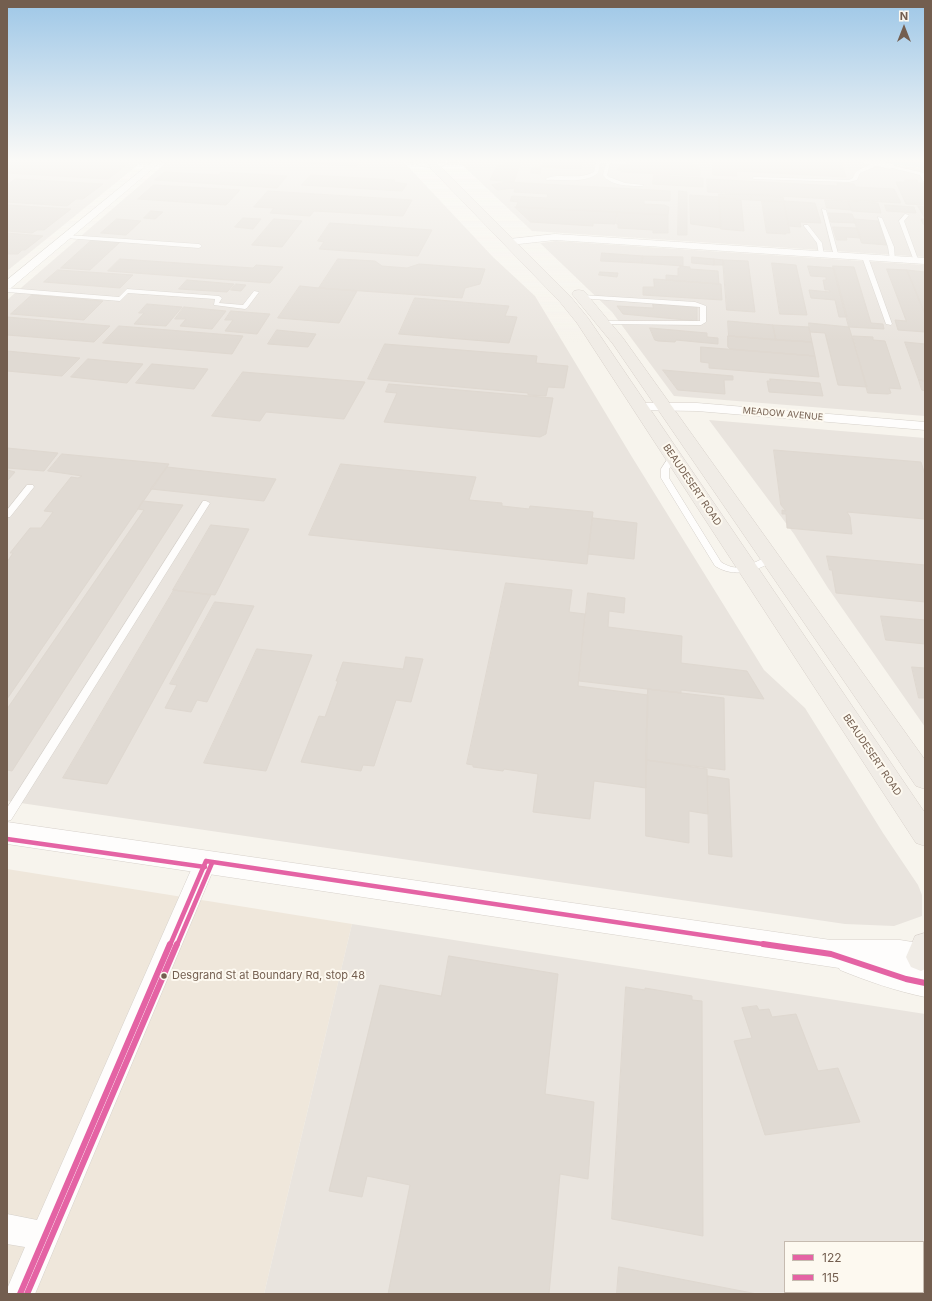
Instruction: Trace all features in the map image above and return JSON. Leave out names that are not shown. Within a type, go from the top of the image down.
[{"type":"highway","name":"BEAUDESERT ROAD","points":[[499,221],[516,237],[579,316],[925,835]]},
{"type":"highway","name":"BEAUDESERT ROAD","points":[[516,237],[538,253]]},
{"type":"highway","name":"BEAUDESERT ROAD","points":[[550,265],[582,297],[603,322],[925,779]]},
{"type":"main road","points":[[7,833],[831,954],[906,979],[924,961]]},
{"type":"street","points":[[7,286],[86,221]]},
{"type":"street","points":[[516,237],[555,237],[921,261]]},
{"type":"street","name":"MEADOW AVENUE","points":[[640,407],[709,407],[925,426]]},
{"type":"street","points":[[20,1294],[206,862]]},
{"type":"street","points":[[7,1229],[45,1236]]},
{"type":"lane","points":[[827,221],[837,256]]},
{"type":"lane","points":[[881,221],[891,247],[893,259]]},
{"type":"lane","points":[[901,221],[921,261]]},
{"type":"lane","points":[[806,226],[819,243],[822,254]]},
{"type":"lane","points":[[67,237],[199,246]]},
{"type":"lane","points":[[865,257],[889,324]]},
{"type":"lane","points":[[7,290],[120,299],[127,291],[219,298],[216,304],[245,307],[256,292]]},
{"type":"lane","points":[[582,297],[695,304],[702,306],[703,322],[701,323],[603,322]]},
{"type":"lane","points":[[7,515],[30,487]]},
{"type":"lane","points":[[7,817],[206,503]]},
{"type":"lane","points":[[748,569],[761,565],[770,559]]},
{"type":"shaded area","points":[[7,221],[69,221],[7,271]]},
{"type":"shaded area","points":[[99,221],[459,221],[493,257],[535,296],[632,457],[764,670],[805,708],[883,833],[918,885],[922,895],[922,916],[894,926],[845,924],[7,801],[7,300]]},
{"type":"shaded area","points":[[521,221],[925,221],[925,257],[532,231]]},
{"type":"shaded area","points":[[556,241],[925,265],[925,416],[674,396],[612,312],[540,243]]},
{"type":"shaded area","points":[[709,420],[925,438],[925,727],[828,588],[794,534]]},
{"type":"shaded area","points":[[7,869],[352,924],[264,1294],[7,1294]]},
{"type":"shaded area","points":[[352,924],[925,1014],[925,1294],[264,1294]]},
{"type":"building","points":[[7,221],[56,221],[44,230],[37,230],[32,233],[7,231]]},
{"type":"building","points":[[115,221],[141,221],[126,235],[101,233]]},
{"type":"building","points":[[241,221],[260,221],[253,229],[235,227]]},
{"type":"building","points":[[273,221],[302,221],[282,247],[252,245]]},
{"type":"building","points":[[530,221],[616,221],[615,224],[593,223],[593,226]]},
{"type":"building","points":[[617,221],[668,221],[668,233],[653,233],[653,230],[618,228]]},
{"type":"building","points":[[678,221],[687,221],[687,235],[678,235]]},
{"type":"building","points":[[691,221],[721,221],[721,228],[691,224]]},
{"type":"building","points":[[720,221],[743,221],[744,231],[721,229]]},
{"type":"building","points":[[765,221],[788,221],[790,233],[767,233]]},
{"type":"building","points":[[788,221],[820,221],[821,223],[800,222],[801,227],[789,226]]},
{"type":"building","points":[[831,221],[855,221],[856,223],[831,222]]},
{"type":"building","points":[[855,221],[878,221],[887,245],[862,243]]},
{"type":"building","points":[[330,223],[432,230],[418,256],[319,249],[324,242],[318,241]]},
{"type":"building","points":[[833,227],[857,228],[861,238],[846,237],[847,240],[837,240]]},
{"type":"building","points":[[7,233],[43,236],[18,254],[7,254]]},
{"type":"building","points":[[92,240],[120,242],[90,270],[61,268]]},
{"type":"building","points":[[602,253],[643,256],[642,263],[601,261]]},
{"type":"building","points":[[643,256],[683,257],[683,266],[642,263]]},
{"type":"building","points":[[692,257],[714,259],[714,265],[692,263]]},
{"type":"building","points":[[120,259],[253,268],[256,265],[283,267],[270,283],[108,271]]},
{"type":"building","points":[[338,259],[375,261],[382,266],[407,268],[419,264],[485,269],[480,284],[465,288],[462,298],[319,288]]},
{"type":"building","points":[[714,259],[723,260],[724,265],[714,265]]},
{"type":"building","points":[[723,260],[748,261],[755,312],[727,310]]},
{"type":"building","points":[[772,263],[796,265],[807,315],[780,314]]},
{"type":"building","points":[[680,266],[690,267],[690,269],[718,271],[719,284],[666,280],[666,275],[678,276],[678,268],[680,268]]},
{"type":"building","points":[[808,266],[834,268],[847,317],[839,317],[835,300],[811,298],[809,290],[830,292],[829,290],[825,290],[823,280],[826,280],[826,277],[811,276]]},
{"type":"building","points":[[833,266],[854,267],[871,323],[883,324],[884,329],[849,327]]},
{"type":"building","points":[[887,269],[907,270],[925,314],[925,332],[898,330],[895,320],[906,321]]},
{"type":"building","points":[[58,270],[133,275],[120,288],[44,282]]},
{"type":"building","points":[[907,270],[925,272],[925,314]]},
{"type":"building","points":[[600,272],[618,273],[617,277],[599,275]]},
{"type":"building","points":[[654,279],[721,284],[722,300],[643,295],[643,287],[654,287]]},
{"type":"building","points":[[187,280],[234,284],[227,292],[179,289]]},
{"type":"building","points":[[236,284],[246,285],[241,291],[231,290]]},
{"type":"building","points":[[300,286],[357,291],[339,323],[278,318]]},
{"type":"building","points":[[32,295],[103,301],[84,320],[11,314]]},
{"type":"building","points":[[415,298],[509,306],[505,316],[517,317],[509,343],[399,334]]},
{"type":"building","points":[[147,304],[182,307],[166,326],[134,324],[144,313],[139,313]]},
{"type":"building","points":[[653,304],[697,307],[697,321],[623,314],[617,306],[653,308]]},
{"type":"building","points":[[184,307],[226,311],[212,329],[180,326],[186,319],[175,319]]},
{"type":"building","points":[[231,311],[270,314],[257,334],[225,331],[233,320],[225,320]]},
{"type":"building","points":[[7,317],[110,326],[94,342],[7,335]]},
{"type":"building","points":[[728,321],[773,325],[776,340],[729,336]]},
{"type":"building","points":[[809,323],[849,327],[867,387],[838,385],[825,333],[810,332]]},
{"type":"building","points":[[773,325],[809,327],[812,342],[776,340]]},
{"type":"building","points":[[119,326],[243,336],[232,354],[103,343]]},
{"type":"building","points":[[650,328],[707,333],[707,337],[718,338],[718,344],[676,340],[675,342],[658,341],[655,340]]},
{"type":"building","points":[[277,330],[316,334],[308,347],[268,344]]},
{"type":"building","points":[[728,336],[812,342],[815,356],[730,349],[728,347]]},
{"type":"building","points":[[853,336],[873,337],[873,340],[885,341],[901,389],[889,388],[891,393],[888,394],[868,393]]},
{"type":"building","points":[[905,342],[925,344],[925,381],[919,380]]},
{"type":"building","points":[[385,344],[537,356],[536,363],[568,366],[564,388],[548,387],[546,396],[528,395],[528,393],[368,379]]},
{"type":"building","points":[[701,347],[815,356],[819,377],[709,368],[709,363],[701,362]]},
{"type":"building","points":[[7,351],[80,358],[62,376],[7,371]]},
{"type":"building","points":[[88,359],[143,364],[127,383],[71,377]]},
{"type":"building","points":[[152,364],[208,369],[194,389],[136,383]]},
{"type":"building","points":[[663,370],[733,376],[733,380],[724,380],[725,394],[678,390]]},
{"type":"building","points":[[243,372],[365,382],[344,419],[266,412],[260,421],[212,416]]},
{"type":"building","points":[[770,379],[820,383],[823,396],[769,392],[767,381],[770,381]]},
{"type":"building","points":[[919,380],[925,381],[925,391],[922,390]]},
{"type":"building","points":[[389,384],[553,398],[546,434],[540,437],[384,422],[397,393],[386,392]]},
{"type":"building","points":[[7,448],[58,453],[44,471],[7,468]]},
{"type":"building","points":[[774,450],[921,462],[925,475],[925,519],[847,512],[850,517],[852,534],[787,528],[786,514],[782,514],[782,510],[786,511],[781,505]]},
{"type":"building","points":[[62,454],[169,464],[7,699],[7,562],[13,553],[10,553],[30,528],[41,528],[53,512],[44,511],[71,477],[78,478],[82,476],[48,471]]},
{"type":"building","points":[[341,464],[476,477],[469,500],[502,503],[502,506],[529,509],[530,506],[593,512],[587,564],[309,535]]},
{"type":"building","points":[[167,467],[276,479],[264,501],[151,489]]},
{"type":"building","points":[[7,470],[15,472],[7,481]]},
{"type":"building","points":[[143,501],[183,505],[12,771],[7,770],[7,709],[144,510],[138,509]]},
{"type":"building","points":[[593,518],[637,523],[634,559],[588,554]]},
{"type":"building","points":[[211,525],[249,529],[215,595],[173,590]]},
{"type":"building","points":[[827,556],[925,565],[925,602],[836,593],[832,570],[830,570]]},
{"type":"building","points":[[506,583],[572,590],[569,612],[585,614],[578,686],[648,695],[646,788],[594,781],[590,819],[533,812],[538,774],[504,769],[503,771],[473,767],[473,765],[467,764]]},
{"type":"building","points":[[174,590],[211,595],[107,784],[63,778]]},
{"type":"building","points":[[588,593],[625,598],[624,613],[609,611],[608,627],[682,636],[681,663],[747,671],[764,699],[681,690],[681,693],[579,681]]},
{"type":"building","points":[[215,602],[254,606],[207,702],[197,700],[191,712],[165,708],[177,685],[170,684]]},
{"type":"building","points":[[881,616],[925,620],[925,644],[886,640]]},
{"type":"building","points":[[257,649],[312,655],[266,771],[204,763]]},
{"type":"building","points":[[406,657],[423,659],[411,702],[396,700],[374,766],[363,765],[361,771],[301,762],[319,716],[325,717],[343,662],[403,669]]},
{"type":"building","points":[[912,667],[925,668],[925,698],[919,698]]},
{"type":"building","points":[[648,689],[724,698],[725,770],[646,760]]},
{"type":"building","points":[[646,760],[707,769],[708,814],[689,811],[689,843],[646,836]]},
{"type":"building","points":[[708,776],[729,779],[732,857],[709,854]]},
{"type":"building","points":[[449,956],[558,974],[545,1094],[594,1102],[588,1179],[560,1174],[549,1294],[388,1294],[410,1185],[367,1176],[362,1197],[329,1191],[380,985],[441,996]]},
{"type":"building","points":[[626,987],[645,990],[645,988],[692,996],[692,1000],[702,1001],[703,1236],[612,1219]]},
{"type":"building","points":[[757,1006],[759,1010],[769,1009],[772,1017],[796,1014],[818,1071],[838,1068],[860,1122],[765,1135],[734,1041],[752,1038],[742,1008]]},
{"type":"building","points":[[925,1251],[925,1294],[876,1294],[924,1293]]},
{"type":"building","points":[[619,1267],[757,1294],[617,1294]]},
{"type":"transit line","name":"115","points":[[7,839],[205,867]]},
{"type":"transit line","name":"122","points":[[206,861],[831,954],[906,979],[925,983]]},
{"type":"transit line","name":"122","points":[[20,1294],[206,861]]},
{"type":"transit line","name":"115","points":[[27,1294],[212,863]]},
{"type":"place","name":"Desgrand St at Boundary Rd, stop 48","points":[[164,976]]}]
